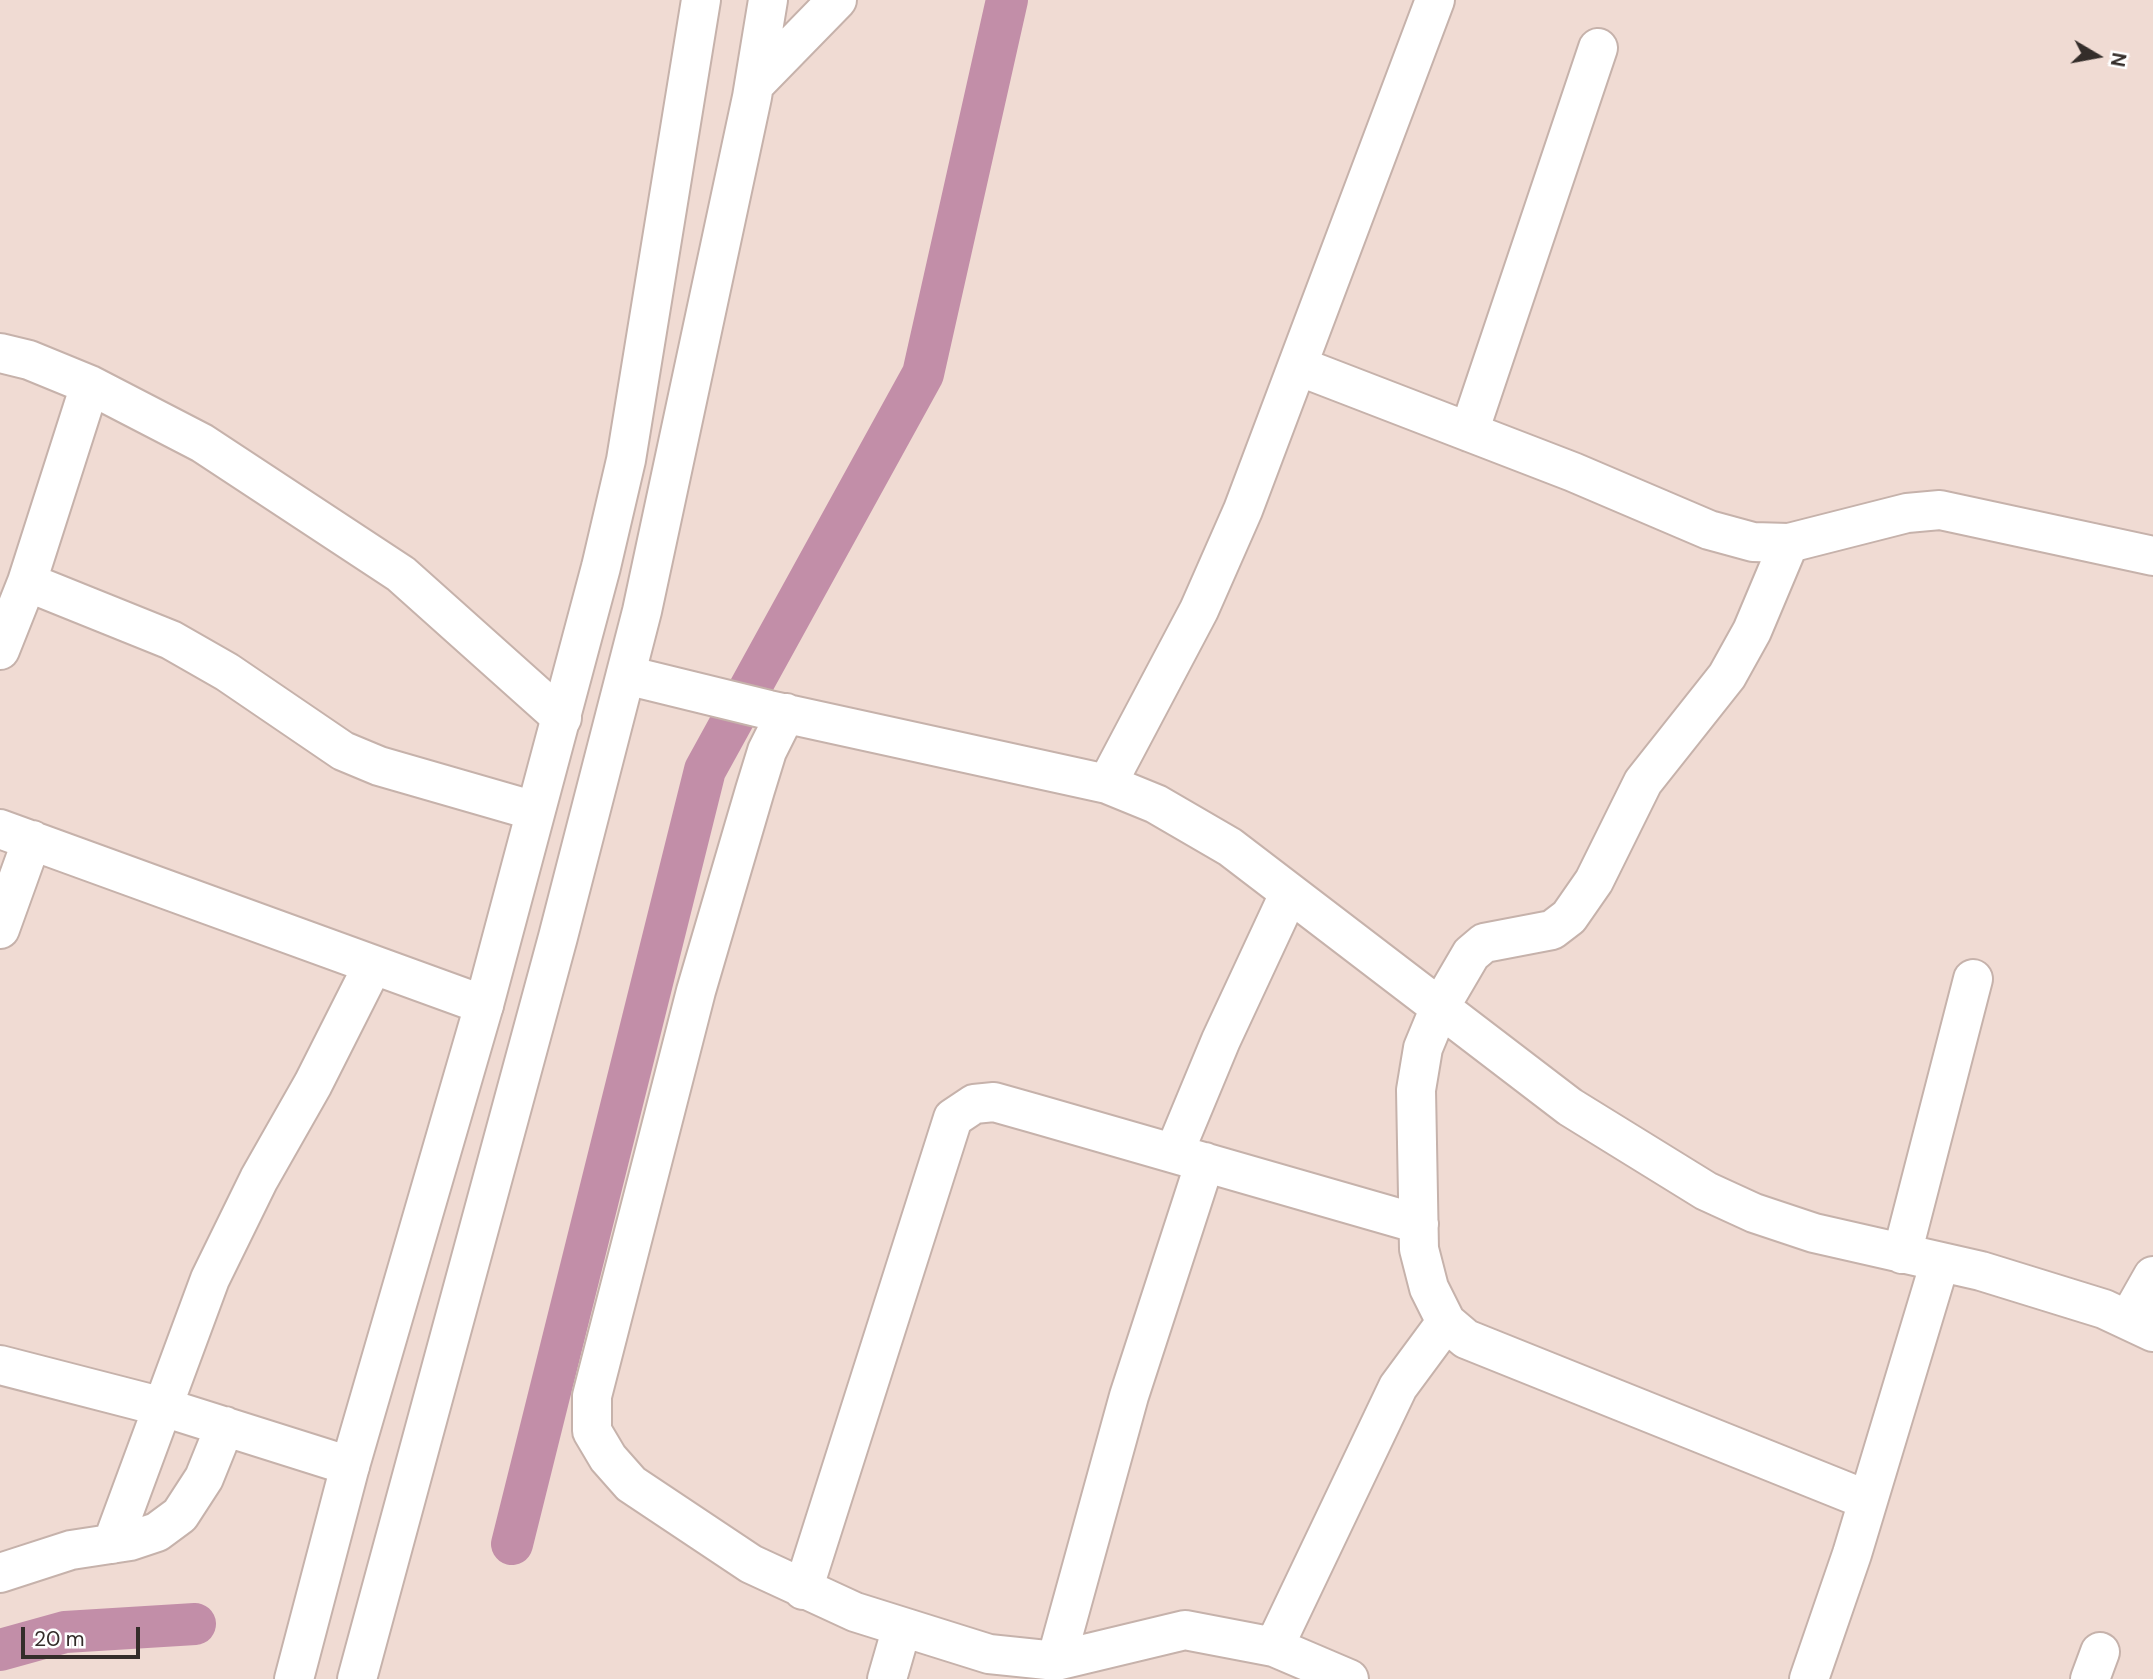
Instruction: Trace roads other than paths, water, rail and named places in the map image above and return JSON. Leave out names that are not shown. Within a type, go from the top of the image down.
[{"type":"main road","points":[[294,1679],[350,1466],[484,1005],[562,718],[626,460],[701,0]]},
{"type":"main road","points":[[357,1679],[626,675],[754,85],[768,0]]},
{"type":"main road","points":[[754,85],[837,0]]},
{"type":"main road","points":[[1107,784],[1199,610],[1243,510],[1435,0]]},
{"type":"main road","points":[[1469,432],[1598,48]]},
{"type":"main road","points":[[0,353],[29,360],[90,385],[202,443],[401,574],[562,718]]},
{"type":"main road","points":[[1298,366],[1709,530],[1753,542],[1789,543],[1895,515],[1940,510],[2153,556]]},
{"type":"main road","points":[[0,650],[27,582],[90,385]]},
{"type":"main road","points":[[1789,543],[1752,631],[1727,676],[1643,782],[1594,881],[1569,917],[1552,930],[1484,943],[1471,954],[1440,1007],[1423,1048],[1416,1090],[1419,1249],[1429,1289],[1446,1322],[1466,1339],[1867,1500]]},
{"type":"main road","points":[[27,582],[171,640],[227,672],[343,751],[379,766],[535,811]]},
{"type":"main road","points":[[626,675],[777,712],[1107,784],[1156,804],[1230,847],[1570,1107],[1706,1191],[1754,1213],[1814,1233],[2053,1292],[2140,1326],[2153,1276]]},
{"type":"main road","points":[[777,712],[696,991],[592,1396],[592,1431],[608,1458],[631,1484],[751,1564],[803,1590],[902,1628],[989,1654],[1056,1661],[1185,1630],[1274,1647],[1349,1679]]},
{"type":"main road","points":[[0,929],[16,835],[484,1005]]},
{"type":"main road","points":[[1056,1661],[1222,1040],[1289,894]]},
{"type":"main road","points":[[112,1544],[210,1279],[241,1214],[313,1084],[373,965]]},
{"type":"main road","points":[[1902,1254],[1973,979]]},
{"type":"main road","points":[[803,1590],[953,1118],[974,1104],[994,1102],[1419,1224]]},
{"type":"main road","points":[[1809,1679],[1940,1262]]},
{"type":"main road","points":[[1274,1647],[1398,1387],[1446,1322]]},
{"type":"main road","points":[[0,1365],[36,1372],[163,1407],[350,1466]]},
{"type":"main road","points":[[0,1573],[71,1550],[112,1544],[157,1532],[180,1515],[204,1478],[225,1426]]},
{"type":"main road","points":[[887,1679],[902,1628]]},
{"type":"waterway","points":[[512,1544],[705,770],[923,374],[1007,0]]},
{"type":"waterway","points":[[0,1650],[65,1632],[195,1624]]}]
